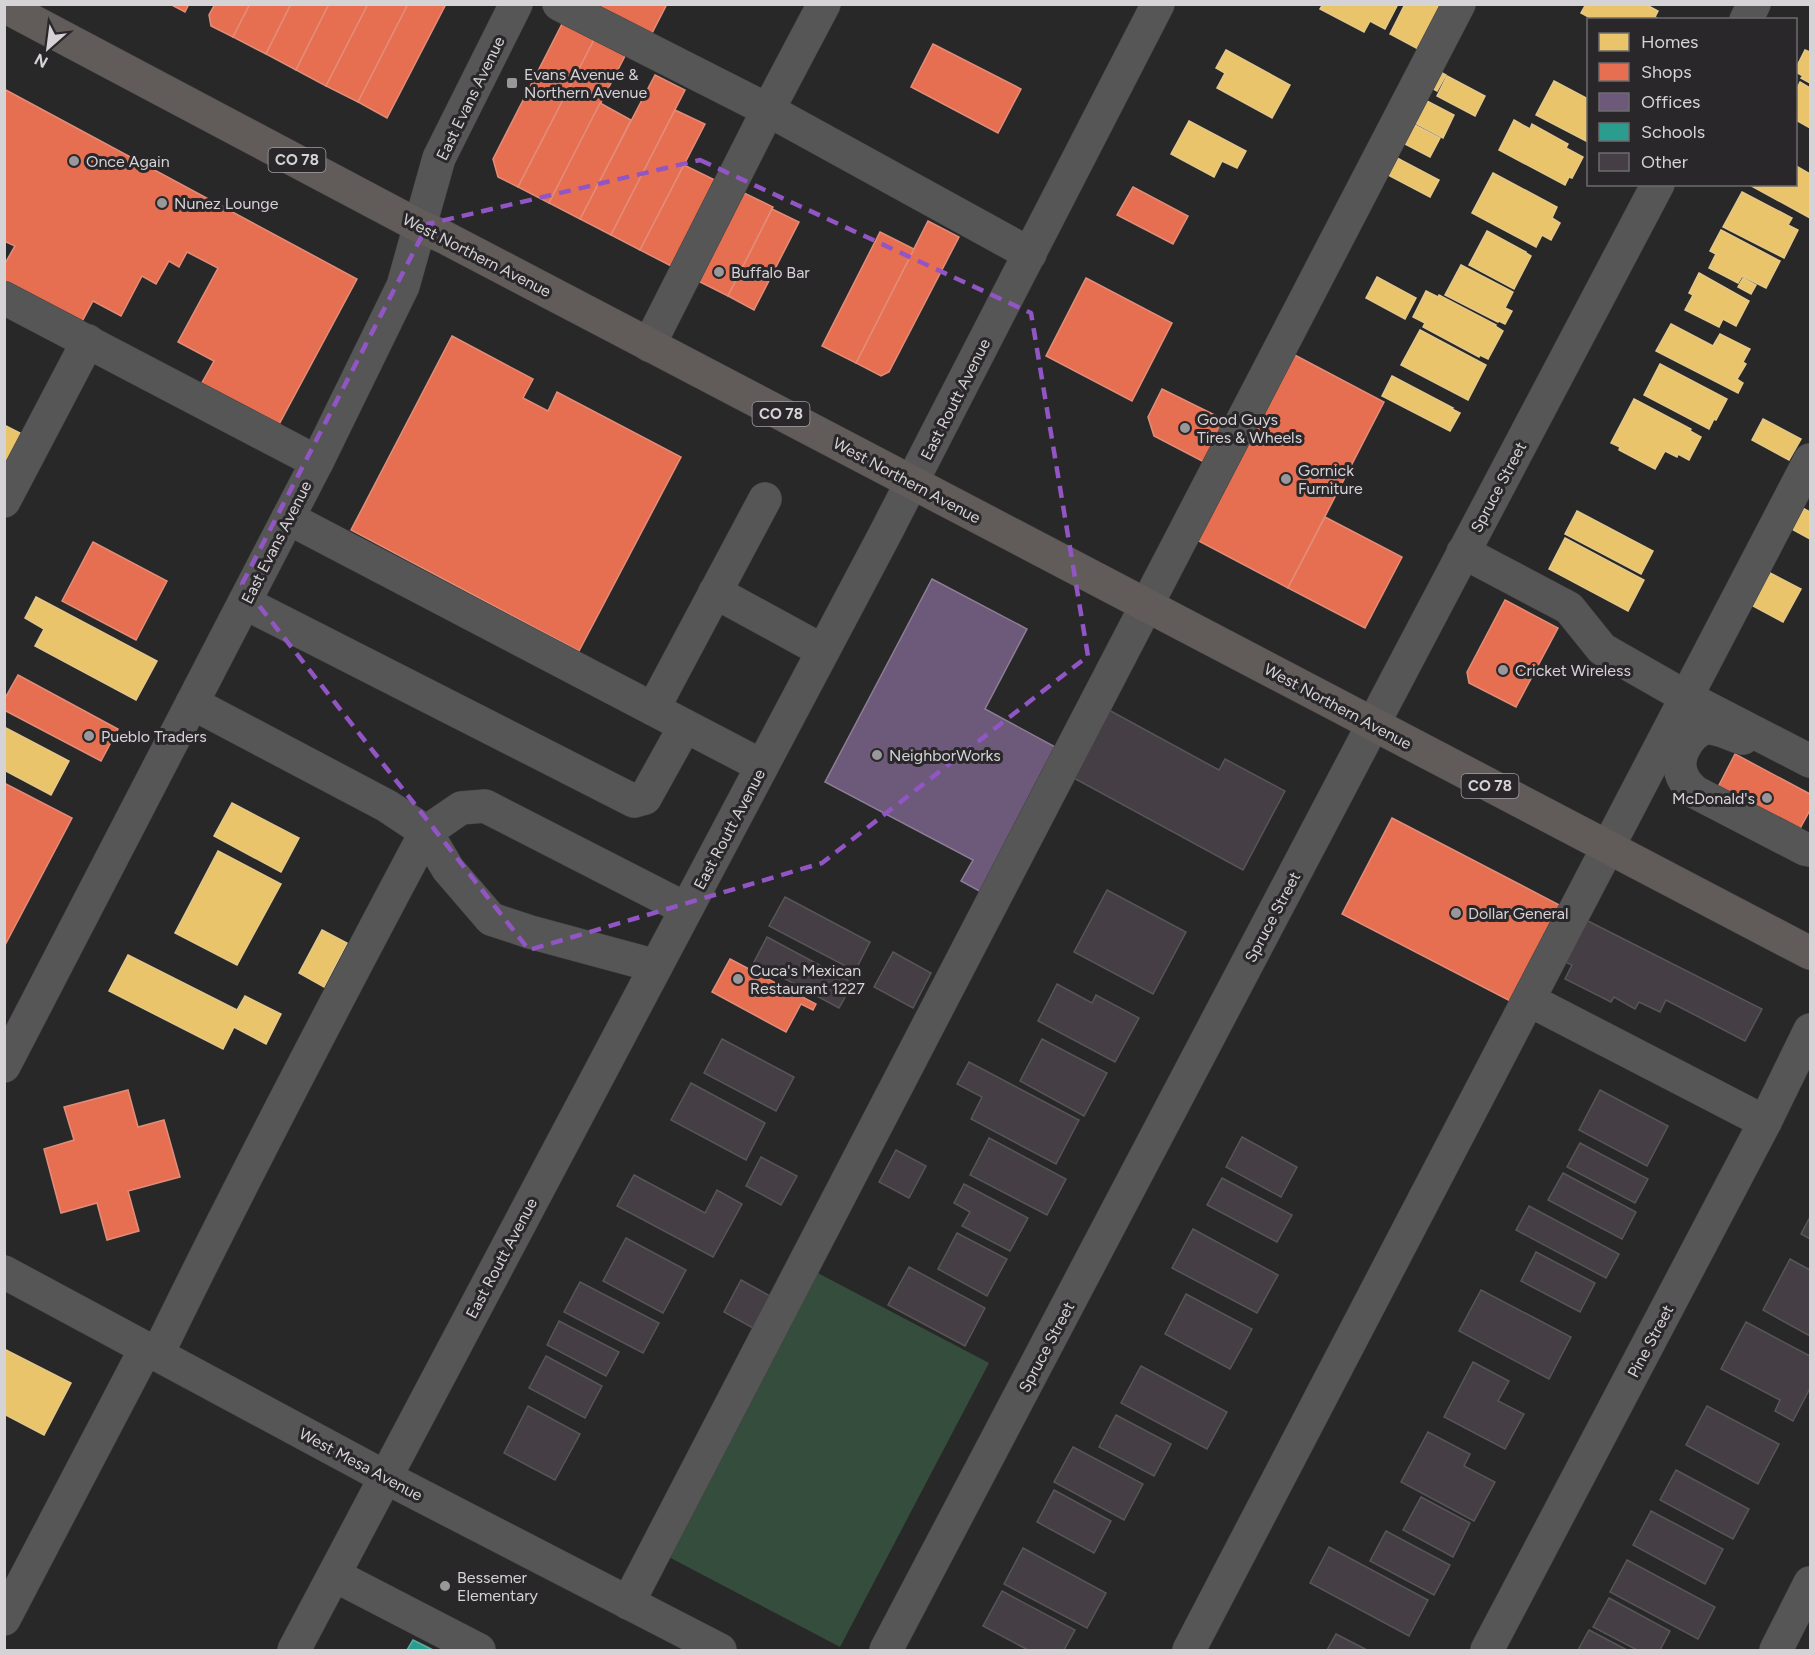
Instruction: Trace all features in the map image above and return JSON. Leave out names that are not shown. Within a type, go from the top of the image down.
[{"type":"main road","name":"West Northern Avenue","points":[[4,6],[419,226],[444,237],[1810,953]]},
{"type":"street","name":"East Evans Avenue","points":[[8,1051],[245,603],[403,286],[439,158],[516,4]]},
{"type":"street","points":[[559,4],[768,110],[1030,254]]},
{"type":"street","points":[[649,345],[824,4]]},
{"type":"street","name":"East Routt Avenue","points":[[294,1650],[912,482],[1158,4]]},
{"type":"street","points":[[628,1603],[1459,4]]},
{"type":"street","points":[[1747,18],[1754,4]]},
{"type":"street","name":"Spruce Street","points":[[886,1650],[1657,186]]},
{"type":"street","points":[[4,298],[317,462]]},
{"type":"street","points":[[4,501],[88,341]]},
{"type":"street","points":[[1189,1650],[1810,460]]},
{"type":"street","points":[[653,708],[765,499]]},
{"type":"street","points":[[288,518],[762,766]]},
{"type":"street","points":[[1464,552],[1569,608],[1602,649],[1686,697],[1802,757]]},
{"type":"street","points":[[715,592],[823,651]]},
{"type":"street","points":[[245,603],[634,801],[645,798],[685,726]]},
{"type":"street","points":[[192,703],[387,806],[426,832],[448,869],[491,919],[530,932],[656,966]]},
{"type":"street","points":[[1802,757],[1710,727],[1698,730],[1690,739],[1682,753],[1680,766],[1683,779],[1695,792],[1805,849],[1810,849]]},
{"type":"street","points":[[4,1620],[208,1250],[426,832],[460,808],[485,806],[686,909]]},
{"type":"street","points":[[1529,1000],[1765,1122]]},
{"type":"street","name":"Pine Street","points":[[1487,1650],[1765,1122],[1810,1030]]},
{"type":"street","name":"West Mesa Avenue","points":[[4,1272],[385,1477],[720,1650]]},
{"type":"street","points":[[334,1575],[479,1650]]},
{"type":"street","points":[[1776,1650],[1810,1583]]},
{"type":"highlighted area","points":[[700,160],[1031,313],[1088,656],[822,863],[529,950],[242,584],[428,224]]},
{"type":"green space","points":[[814,1271],[989,1363],[840,1647],[665,1555]]},
{"type":"building: Homes","points":[[1323,4],[1398,4],[1385,29],[1370,21],[1364,32],[1320,9]]},
{"type":"building: Homes","points":[[1405,4],[1444,4],[1420,50],[1390,34]]},
{"type":"building: Homes","points":[[1586,4],[1645,4],[1658,11],[1655,17],[1657,18],[1590,18],[1581,13]]},
{"type":"building: Homes","points":[[1226,50],[1290,85],[1272,118],[1217,88],[1225,73],[1216,68]]},
{"type":"building: Homes","points":[[1805,50],[1810,52],[1810,83],[1801,78],[1803,76],[1797,73],[1797,66]]},
{"type":"building: Homes","points":[[1435,69],[1446,75],[1437,91],[1426,85]]},
{"type":"building: Homes","points":[[1447,76],[1485,96],[1475,116],[1437,96]]},
{"type":"building: Homes","points":[[1554,81],[1587,98],[1587,141],[1536,115]]},
{"type":"building: Homes","points":[[1800,82],[1810,88],[1810,128],[1797,121],[1797,89]]},
{"type":"building: Homes","points":[[1425,100],[1454,115],[1443,138],[1413,122]]},
{"type":"building: Homes","points":[[1514,120],[1530,129],[1532,124],[1568,144],[1566,148],[1583,157],[1572,178],[1569,177],[1565,185],[1499,150]]},
{"type":"building: Homes","points":[[1189,121],[1246,151],[1237,168],[1222,161],[1214,177],[1171,154]]},
{"type":"building: Homes","points":[[1413,124],[1440,138],[1430,157],[1403,143]]},
{"type":"building: Homes","points":[[1397,158],[1439,180],[1430,197],[1388,175]]},
{"type":"building: Homes","points":[[1797,167],[1810,174],[1810,218],[1752,186],[1797,186]]},
{"type":"building: Homes","points":[[1493,173],[1557,207],[1552,218],[1560,223],[1551,240],[1542,235],[1536,247],[1472,213]]},
{"type":"building: Homes","points":[[1742,192],[1792,218],[1788,225],[1798,230],[1784,258],[1723,227]]},
{"type":"building: Homes","points":[[1721,230],[1780,261],[1766,288],[1742,276],[1738,283],[1709,268],[1716,254],[1710,251]]},
{"type":"building: Homes","points":[[1487,231],[1531,256],[1514,289],[1469,265]]},
{"type":"building: Homes","points":[[1461,265],[1513,292],[1505,308],[1512,311],[1505,324],[1445,295]]},
{"type":"building: Homes","points":[[1699,273],[1749,301],[1736,326],[1723,319],[1719,327],[1685,310],[1693,295],[1689,293]]},
{"type":"building: Homes","points":[[1377,277],[1416,298],[1405,319],[1366,298]]},
{"type":"building: Homes","points":[[1743,278],[1756,285],[1751,294],[1738,287]]},
{"type":"building: Homes","points":[[1426,291],[1438,297],[1439,295],[1503,331],[1488,359],[1480,355],[1479,357],[1423,327],[1425,323],[1413,317]]},
{"type":"building: Homes","points":[[1671,324],[1713,346],[1720,334],[1750,349],[1743,362],[1746,364],[1737,379],[1743,383],[1738,393],[1656,351]]},
{"type":"building: Homes","points":[[1420,330],[1486,365],[1468,400],[1401,365]]},
{"type":"building: Homes","points":[[1660,364],[1727,399],[1709,429],[1644,395]]},
{"type":"building: Homes","points":[[1392,376],[1460,413],[1450,431],[1382,396]]},
{"type":"building: Homes","points":[[1634,399],[1691,429],[1690,431],[1701,437],[1689,460],[1665,451],[1655,469],[1619,450],[1620,447],[1611,443]]},
{"type":"building: Homes","points":[[1763,419],[1801,439],[1789,460],[1752,440]]},
{"type":"building: Homes","points":[[4,425],[22,434],[4,467]]},
{"type":"building: Homes","points":[[1799,506],[1810,512],[1810,539],[1788,527]]},
{"type":"building: Homes","points":[[1577,511],[1653,551],[1641,574],[1565,534]]},
{"type":"building: Homes","points":[[1565,538],[1644,580],[1628,611],[1549,569]]},
{"type":"building: Homes","points":[[1770,573],[1801,589],[1783,622],[1753,606]]},
{"type":"building: Homes","points":[[36,597],[157,661],[136,700],[35,646],[44,629],[25,618]]},
{"type":"building: Homes","points":[[4,727],[69,761],[51,795],[4,770]]},
{"type":"building: Homes","points":[[232,803],[299,838],[281,872],[214,836]]},
{"type":"building: Homes","points":[[218,851],[281,884],[237,965],[175,933]]},
{"type":"building: Homes","points":[[322,930],[347,943],[324,987],[299,973]]},
{"type":"building: Homes","points":[[128,955],[237,1010],[245,996],[281,1014],[266,1044],[234,1027],[223,1049],[109,991]]},
{"type":"building: Homes","points":[[4,1349],[71,1383],[44,1435],[4,1414]]},
{"type":"building: Shops","points":[[170,4],[189,4],[185,12]]},
{"type":"building: Shops","points":[[215,4],[250,4],[233,37],[211,26],[209,15]]},
{"type":"building: Shops","points":[[250,4],[291,4],[266,54],[233,37]]},
{"type":"building: Shops","points":[[291,4],[329,4],[296,70],[266,54]]},
{"type":"building: Shops","points":[[329,4],[368,4],[326,86],[296,70]]},
{"type":"building: Shops","points":[[368,4],[408,4],[358,102],[326,86]]},
{"type":"building: Shops","points":[[408,4],[446,4],[387,118],[358,102]]},
{"type":"building: Shops","points":[[582,4],[667,4],[649,39]]},
{"type":"building: Shops","points":[[563,22],[595,38],[518,187],[498,177],[493,159]]},
{"type":"building: Shops","points":[[595,38],[626,54],[549,203],[518,187]]},
{"type":"building: Shops","points":[[933,44],[1021,89],[998,133],[911,87]]},
{"type":"building: Shops","points":[[655,75],[685,90],[611,235],[580,219]]},
{"type":"building: Shops","points":[[4,89],[357,279],[276,430],[199,388],[214,361],[178,342],[218,268],[187,252],[179,267],[169,261],[156,284],[142,276],[121,316],[93,301],[78,329],[4,289],[4,265],[15,246],[4,241]]},
{"type":"building: Shops","points":[[600,103],[631,120],[580,219],[549,203]]},
{"type":"building: Shops","points":[[675,110],[705,124],[640,250],[611,235]]},
{"type":"building: Shops","points":[[684,165],[721,183],[677,269],[640,250]]},
{"type":"building: Shops","points":[[1133,187],[1188,216],[1173,244],[1117,215]]},
{"type":"building: Shops","points":[[744,193],[773,207],[728,296],[698,281]]},
{"type":"building: Shops","points":[[772,209],[799,222],[754,310],[728,296]]},
{"type":"building: Shops","points":[[928,221],[959,237],[889,372],[881,376],[856,363]]},
{"type":"building: Shops","points":[[880,232],[914,249],[856,363],[822,346]]},
{"type":"building: Shops","points":[[1086,278],[1172,323],[1132,401],[1046,356]]},
{"type":"building: Shops","points":[[452,336],[533,379],[523,398],[548,411],[557,392],[681,457],[579,651],[351,530]]},
{"type":"building: Shops","points":[[1289,352],[1384,402],[1288,588],[1193,538]]},
{"type":"building: Shops","points":[[1162,389],[1225,420],[1204,462],[1154,436],[1148,417]]},
{"type":"building: Shops","points":[[1325,517],[1402,557],[1365,628],[1288,588]]},
{"type":"building: Shops","points":[[93,542],[167,581],[136,640],[62,601]]},
{"type":"building: Shops","points":[[1505,600],[1558,628],[1516,707],[1469,683],[1467,672]]},
{"type":"building: Shops","points":[[18,675],[118,729],[101,761],[4,710],[4,700]]},
{"type":"building: Shops","points":[[1735,754],[1810,794],[1810,810],[1797,834],[1716,791]]},
{"type":"building: Shops","points":[[4,783],[72,818],[4,947]]},
{"type":"building: Shops","points":[[1392,818],[1567,909],[1518,1005],[1342,914]]},
{"type":"building: Shops","points":[[730,959],[816,1004],[813,1010],[801,1004],[786,1032],[712,992]]},
{"type":"building: Shops","points":[[128,1090],[138,1127],[164,1120],[180,1177],[128,1191],[139,1231],[107,1240],[97,1203],[61,1213],[44,1149],[74,1140],[64,1107]]},
{"type":"building: Offices","points":[[932,579],[1027,629],[985,709],[1059,749],[983,893],[961,881],[973,860],[825,782]]},
{"type":"building: Schools","points":[[413,1640],[433,1650],[407,1650]]},
{"type":"building: Other","points":[[1107,709],[1219,770],[1225,759],[1285,791],[1243,870],[1070,776]]},
{"type":"building: Other","points":[[1107,890],[1186,932],[1153,994],[1074,952]]},
{"type":"building: Other","points":[[785,897],[870,942],[855,971],[769,926]]},
{"type":"building: Other","points":[[1584,919],[1762,1009],[1745,1041],[1666,1000],[1660,1012],[1639,1002],[1635,1009],[1614,997],[1611,1002],[1565,979],[1572,965],[1563,961]]},
{"type":"building: Other","points":[[767,937],[853,983],[839,1008],[754,962]]},
{"type":"building: Other","points":[[893,952],[931,973],[913,1008],[874,987]]},
{"type":"building: Other","points":[[1057,984],[1092,1003],[1096,995],[1139,1018],[1115,1062],[1038,1021]]},
{"type":"building: Other","points":[[722,1039],[794,1077],[776,1111],[704,1073]]},
{"type":"building: Other","points":[[1042,1039],[1107,1073],[1084,1116],[1020,1081]]},
{"type":"building: Other","points":[[969,1062],[1079,1120],[1056,1164],[971,1119],[982,1097],[957,1084]]},
{"type":"building: Other","points":[[691,1083],[765,1123],[746,1160],[671,1120]]},
{"type":"building: Other","points":[[1600,1090],[1668,1126],[1647,1166],[1579,1130]]},
{"type":"building: Other","points":[[1242,1137],[1297,1167],[1281,1197],[1226,1167]]},
{"type":"building: Other","points":[[989,1138],[1066,1179],[1047,1215],[970,1175]]},
{"type":"building: Other","points":[[1580,1143],[1648,1179],[1635,1203],[1567,1167]]},
{"type":"building: Other","points":[[896,1150],[926,1166],[909,1198],[879,1182]]},
{"type":"building: Other","points":[[761,1157],[797,1176],[781,1205],[746,1186]]},
{"type":"building: Other","points":[[1563,1173],[1636,1212],[1622,1239],[1548,1200]]},
{"type":"building: Other","points":[[634,1175],[705,1213],[717,1190],[742,1204],[713,1257],[617,1206]]},
{"type":"building: Other","points":[[1222,1178],[1292,1215],[1277,1242],[1207,1205]]},
{"type":"building: Other","points":[[964,1184],[1028,1218],[1010,1251],[962,1226],[970,1212],[954,1203]]},
{"type":"building: Other","points":[[1529,1206],[1619,1254],[1606,1278],[1516,1230]]},
{"type":"building: Other","points":[[1810,1217],[1810,1239],[1801,1234]]},
{"type":"building: Other","points":[[1193,1229],[1278,1275],[1257,1313],[1172,1268]]},
{"type":"building: Other","points":[[957,1233],[1007,1259],[987,1296],[938,1269]]},
{"type":"building: Other","points":[[626,1238],[686,1270],[663,1313],[603,1281]]},
{"type":"building: Other","points":[[1536,1252],[1595,1283],[1580,1312],[1521,1281]]},
{"type":"building: Other","points":[[1790,1259],[1810,1270],[1810,1336],[1763,1310]]},
{"type":"building: Other","points":[[909,1267],[985,1308],[965,1346],[888,1305]]},
{"type":"building: Other","points":[[741,1280],[770,1296],[753,1328],[724,1312]]},
{"type":"building: Other","points":[[580,1282],[659,1323],[643,1353],[564,1312]]},
{"type":"building: Other","points":[[1481,1290],[1571,1337],[1549,1379],[1459,1331]]},
{"type":"building: Other","points":[[1186,1294],[1252,1329],[1230,1369],[1165,1334]]},
{"type":"building: Other","points":[[559,1321],[619,1352],[606,1376],[547,1345]]},
{"type":"building: Other","points":[[1746,1322],[1810,1356],[1810,1388],[1793,1421],[1775,1411],[1780,1400],[1721,1369]]},
{"type":"building: Other","points":[[546,1356],[602,1386],[585,1418],[529,1388]]},
{"type":"building: Other","points":[[1473,1362],[1509,1381],[1498,1401],[1524,1414],[1505,1449],[1444,1417]]},
{"type":"building: Other","points":[[1141,1366],[1227,1412],[1207,1449],[1121,1403]]},
{"type":"building: Other","points":[[528,1406],[580,1434],[555,1480],[504,1453]]},
{"type":"building: Other","points":[[1707,1406],[1779,1444],[1758,1484],[1686,1445]]},
{"type":"building: Other","points":[[1116,1415],[1171,1444],[1154,1476],[1099,1447]]},
{"type":"building: Other","points":[[1428,1432],[1470,1454],[1464,1466],[1495,1482],[1474,1521],[1401,1482]]},
{"type":"building: Other","points":[[1073,1447],[1143,1484],[1124,1520],[1054,1482]]},
{"type":"building: Other","points":[[1676,1470],[1749,1509],[1733,1539],[1660,1500]]},
{"type":"building: Other","points":[[1054,1490],[1111,1521],[1094,1553],[1037,1522]]},
{"type":"building: Other","points":[[1421,1497],[1470,1523],[1453,1557],[1403,1530]]},
{"type":"building: Other","points":[[1651,1511],[1723,1549],[1705,1584],[1633,1545]]},
{"type":"building: Other","points":[[1386,1531],[1450,1565],[1434,1595],[1370,1561]]},
{"type":"building: Other","points":[[1329,1547],[1428,1600],[1409,1636],[1310,1583]]},
{"type":"building: Other","points":[[1023,1548],[1106,1593],[1087,1628],[1004,1584]]},
{"type":"building: Other","points":[[1627,1560],[1715,1607],[1698,1639],[1610,1592]]},
{"type":"building: Other","points":[[1002,1591],[1075,1630],[1064,1650],[1028,1650],[983,1626]]},
{"type":"building: Other","points":[[1609,1598],[1670,1631],[1660,1650],[1637,1650],[1593,1627]]},
{"type":"building: Other","points":[[1589,1630],[1627,1650],[1578,1650]]},
{"type":"building: Other","points":[[1336,1634],[1367,1650],[1327,1650]]},
{"type":"place","name":"Evans Avenue & Northern Avenue","points":[[512,83]]},
{"type":"place","name":"Once Again","points":[[74,161]]},
{"type":"place","name":"Nunez Lounge","points":[[162,203]]},
{"type":"place","name":"Buffalo Bar","points":[[719,272]]},
{"type":"place","name":"Good Guys Tires & Wheels","points":[[1185,428]]},
{"type":"place","name":"Gornick Furniture","points":[[1286,479]]},
{"type":"place","name":"Cricket Wireless","points":[[1503,670]]},
{"type":"place","name":"Pueblo Traders","points":[[89,736]]},
{"type":"place","name":"NeighborWorks","points":[[877,755]]},
{"type":"place","name":"McDonald's","points":[[1767,798]]},
{"type":"place","name":"Dollar General","points":[[1456,913]]},
{"type":"place","name":"Cuca's Mexican Restaurant 1227","points":[[738,979]]},
{"type":"place","name":"Bessemer Elementary","points":[[445,1586]]}]
